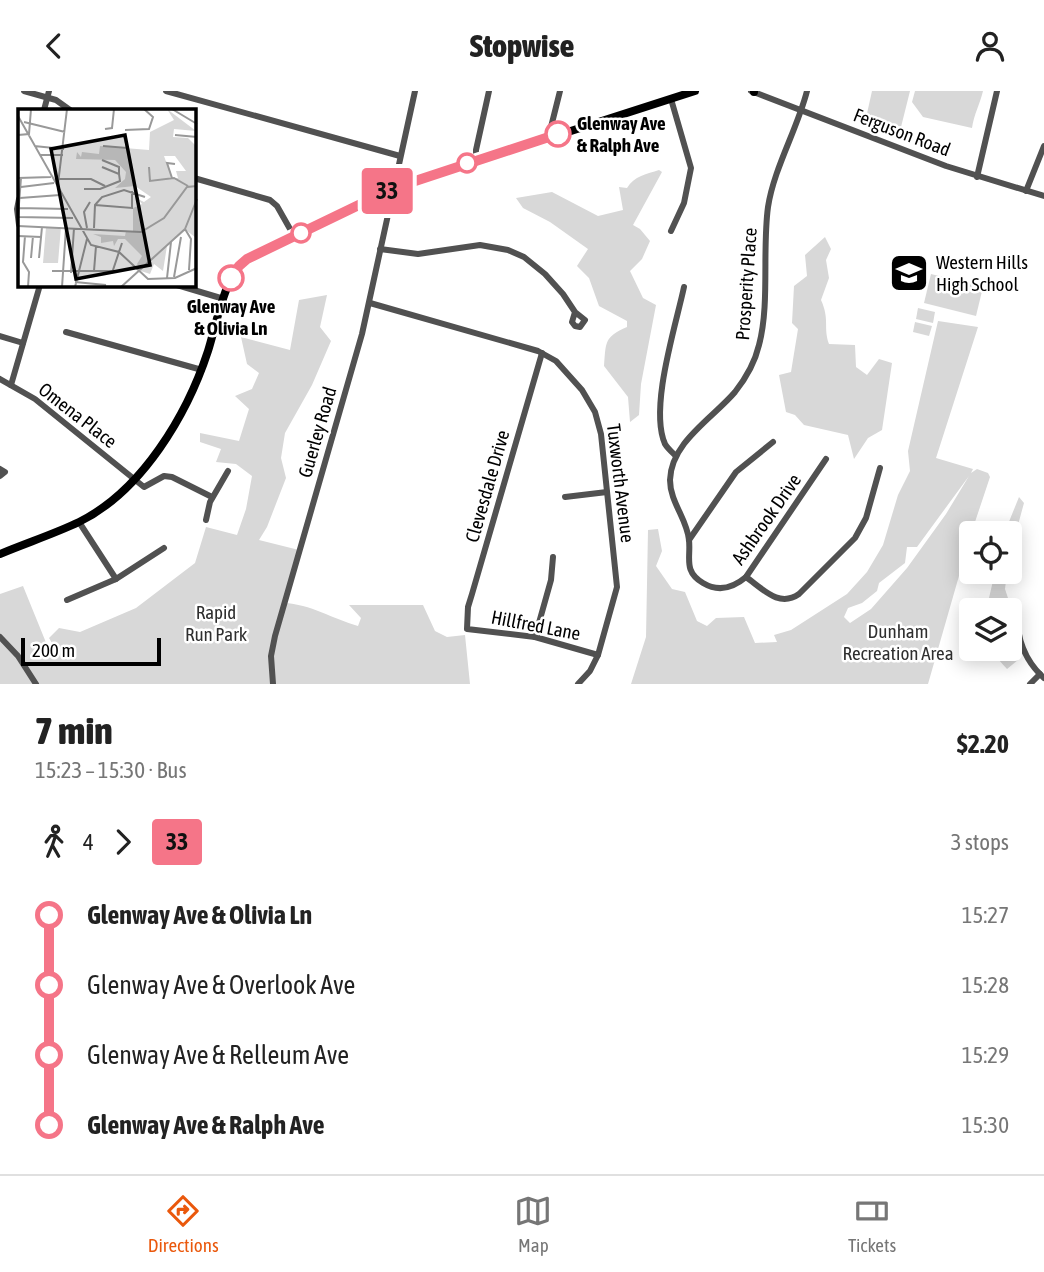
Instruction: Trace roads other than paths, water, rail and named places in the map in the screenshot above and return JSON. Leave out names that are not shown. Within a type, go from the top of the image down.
[{"type":"main road","points":[[0,554],[79,522],[117,497],[155,458],[202,370],[231,278],[239,266],[394,188],[675,95],[695,91]]},
{"type":"main road","points":[[398,168],[412,182]]},
{"type":"main road","points":[[370,199],[389,209]]},
{"type":"street","points":[[24,91],[48,94],[69,109]]},
{"type":"street","points":[[166,91],[400,156]]},
{"type":"street","name":"Guerley Road","points":[[273,684],[271,656],[275,636],[370,303],[415,91]]},
{"type":"street","points":[[476,160],[489,91]]},
{"type":"street","points":[[552,136],[551,127],[559,91]]},
{"type":"street","name":"Ferguson Road","points":[[753,91],[977,177],[1044,196]]},
{"type":"street","name":"Prosperity Place","points":[[676,456],[698,428],[744,381],[759,348],[763,324],[768,205],[807,91]]},
{"type":"street","points":[[977,177],[997,91]]},
{"type":"street","points":[[671,231],[684,203],[691,168],[675,95]]},
{"type":"street","points":[[1026,191],[1044,146]]},
{"type":"street","points":[[196,179],[270,200],[277,206],[294,236]]},
{"type":"street","points":[[380,249],[418,254],[480,245],[508,250],[524,257],[545,274],[575,312]]},
{"type":"street","points":[[10,385],[39,287]]},
{"type":"street","points":[[184,287],[224,299]]},
{"type":"street","points":[[676,456],[668,448],[664,438],[660,397],[684,287]]},
{"type":"street","name":"Tuxworth Avenue","points":[[370,303],[542,352],[556,361],[591,404],[601,435],[617,587],[598,655],[590,671],[578,684]]},
{"type":"street","points":[[65,332],[202,370]]},
{"type":"street","points":[[0,337],[23,343]]},
{"type":"street","name":"Clevesdale Drive","points":[[467,629],[468,607],[542,352]]},
{"type":"street","name":"Omena Place","points":[[0,379],[35,399],[135,480]]},
{"type":"street","points":[[689,540],[736,472],[773,442]]},
{"type":"street","name":"Ashbrook Drive","points":[[676,456],[670,477],[671,492],[689,540],[690,567],[704,584],[725,588],[736,585],[747,577],[826,459]]},
{"type":"street","points":[[747,577],[778,599],[787,600],[799,594],[855,538],[866,518],[880,468]]},
{"type":"street","points":[[206,520],[212,497],[228,471]]},
{"type":"street","points":[[135,480],[146,487],[164,476],[172,477],[212,497]]},
{"type":"street","points":[[565,497],[607,492]]},
{"type":"street","points":[[79,522],[116,579]]},
{"type":"street","points":[[67,600],[116,579],[164,548]]},
{"type":"street","points":[[535,637],[551,580],[553,557]]},
{"type":"street","name":"Hillfred Lane","points":[[467,629],[535,637],[598,655]]},
{"type":"street","points":[[0,637],[18,656],[36,684]]},
{"type":"street","points":[[1022,646],[1030,662],[1042,676],[1030,684]]},
{"type":"place","name":"Glenway Ave & Ralph Ave","points":[[558,134]]},
{"type":"place","name":"Western Hills High School","points":[[909,273]]},
{"type":"place","name":"Glenway Ave & Olivia Ln","points":[[231,278]]},
{"type":"park label","name":"Rapid Run Park","points":[[216,623]]},
{"type":"park label","name":"Dunham Recreation Area","points":[[898,642]]}]
